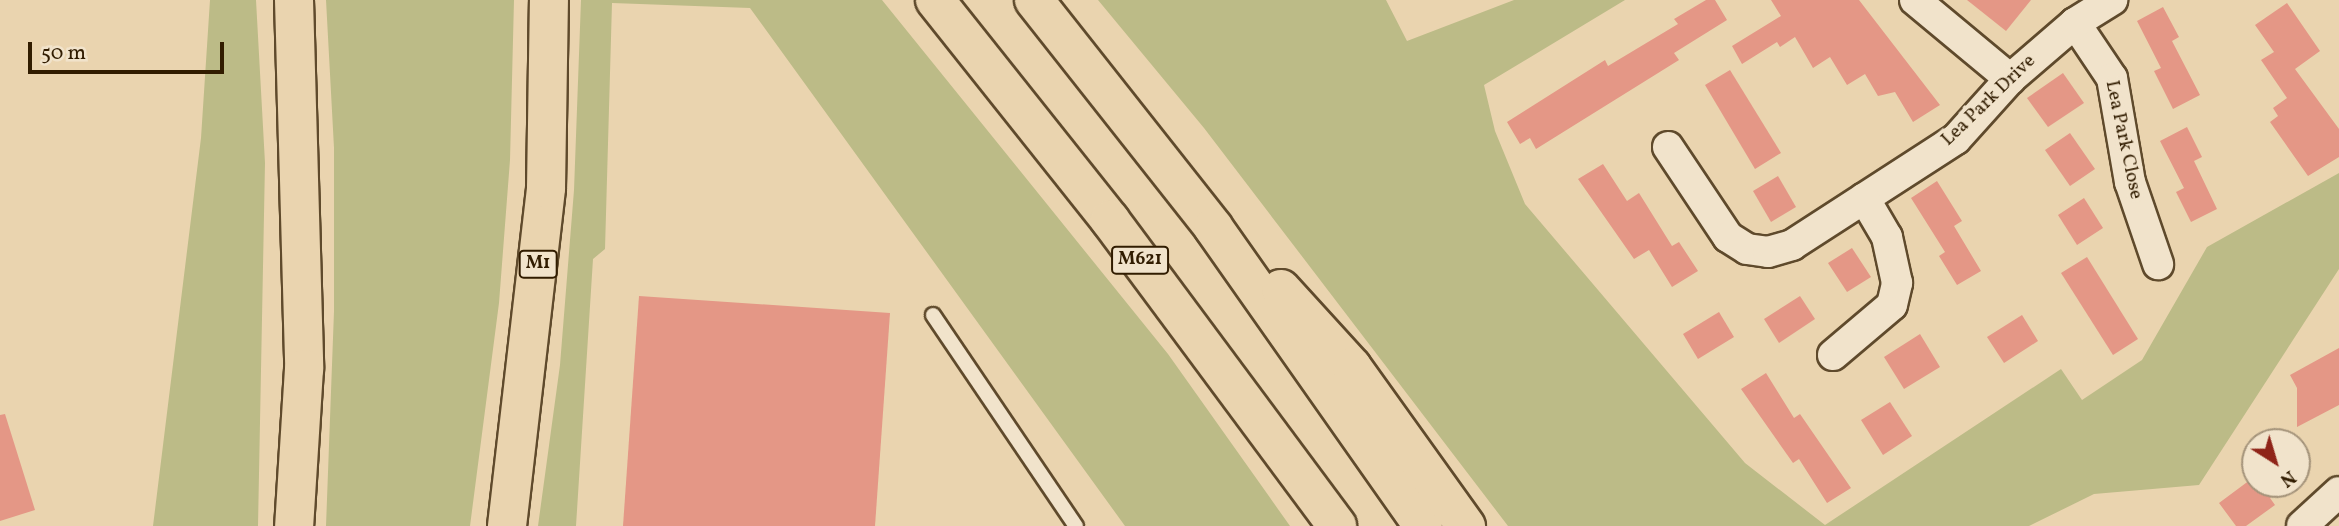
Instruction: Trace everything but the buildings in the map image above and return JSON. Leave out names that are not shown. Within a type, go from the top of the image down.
[{"type":"highway","points":[[294,0],[304,369],[294,526]]},
{"type":"highway","name":"M1","points":[[507,526],[546,188],[549,0]]},
{"type":"highway","name":"M621","points":[[935,0],[1110,220],[1337,526]]},
{"type":"highway","points":[[1034,0],[1213,227],[1423,526]]},
{"type":"highway","points":[[1145,140],[1352,368],[1466,526]]},
{"type":"street","points":[[1915,0],[2010,79]]},
{"type":"street","name":"Lea Park Drive","points":[[1668,147],[1728,237],[1747,249],[1768,252],[1792,245],[1955,139],[2010,79],[2075,23],[2112,0]]},
{"type":"street","name":"Lea Park Close","points":[[2075,23],[2112,78],[2130,182],[2158,264]]},
{"type":"street","points":[[1833,355],[1892,305],[1897,283],[1887,237],[1864,198]]},
{"type":"street","points":[[2302,526],[2339,492]]},
{"type":"lane","points":[[933,315],[1076,526]]},
{"type":"shaded area","points":[[210,0],[256,0],[265,163],[258,526],[153,526],[201,138]]},
{"type":"shaded area","points":[[326,0],[514,0],[510,160],[499,303],[470,526],[326,526],[334,311],[334,148]]},
{"type":"shaded area","points":[[581,0],[882,0],[1168,354],[1290,526],[1125,526],[750,8],[612,3],[605,249],[593,259],[576,526],[538,526],[560,365],[574,190]]},
{"type":"shaded area","points":[[1098,0],[1386,0],[1407,41],[1514,0],[1625,0],[1484,85],[1495,131],[1525,204],[1745,463],[1825,525],[2061,369],[2082,400],[2142,360],[2207,247],[2339,173],[2339,269],[2199,485],[2094,494],[2029,526],[1508,526],[1204,128]]}]
